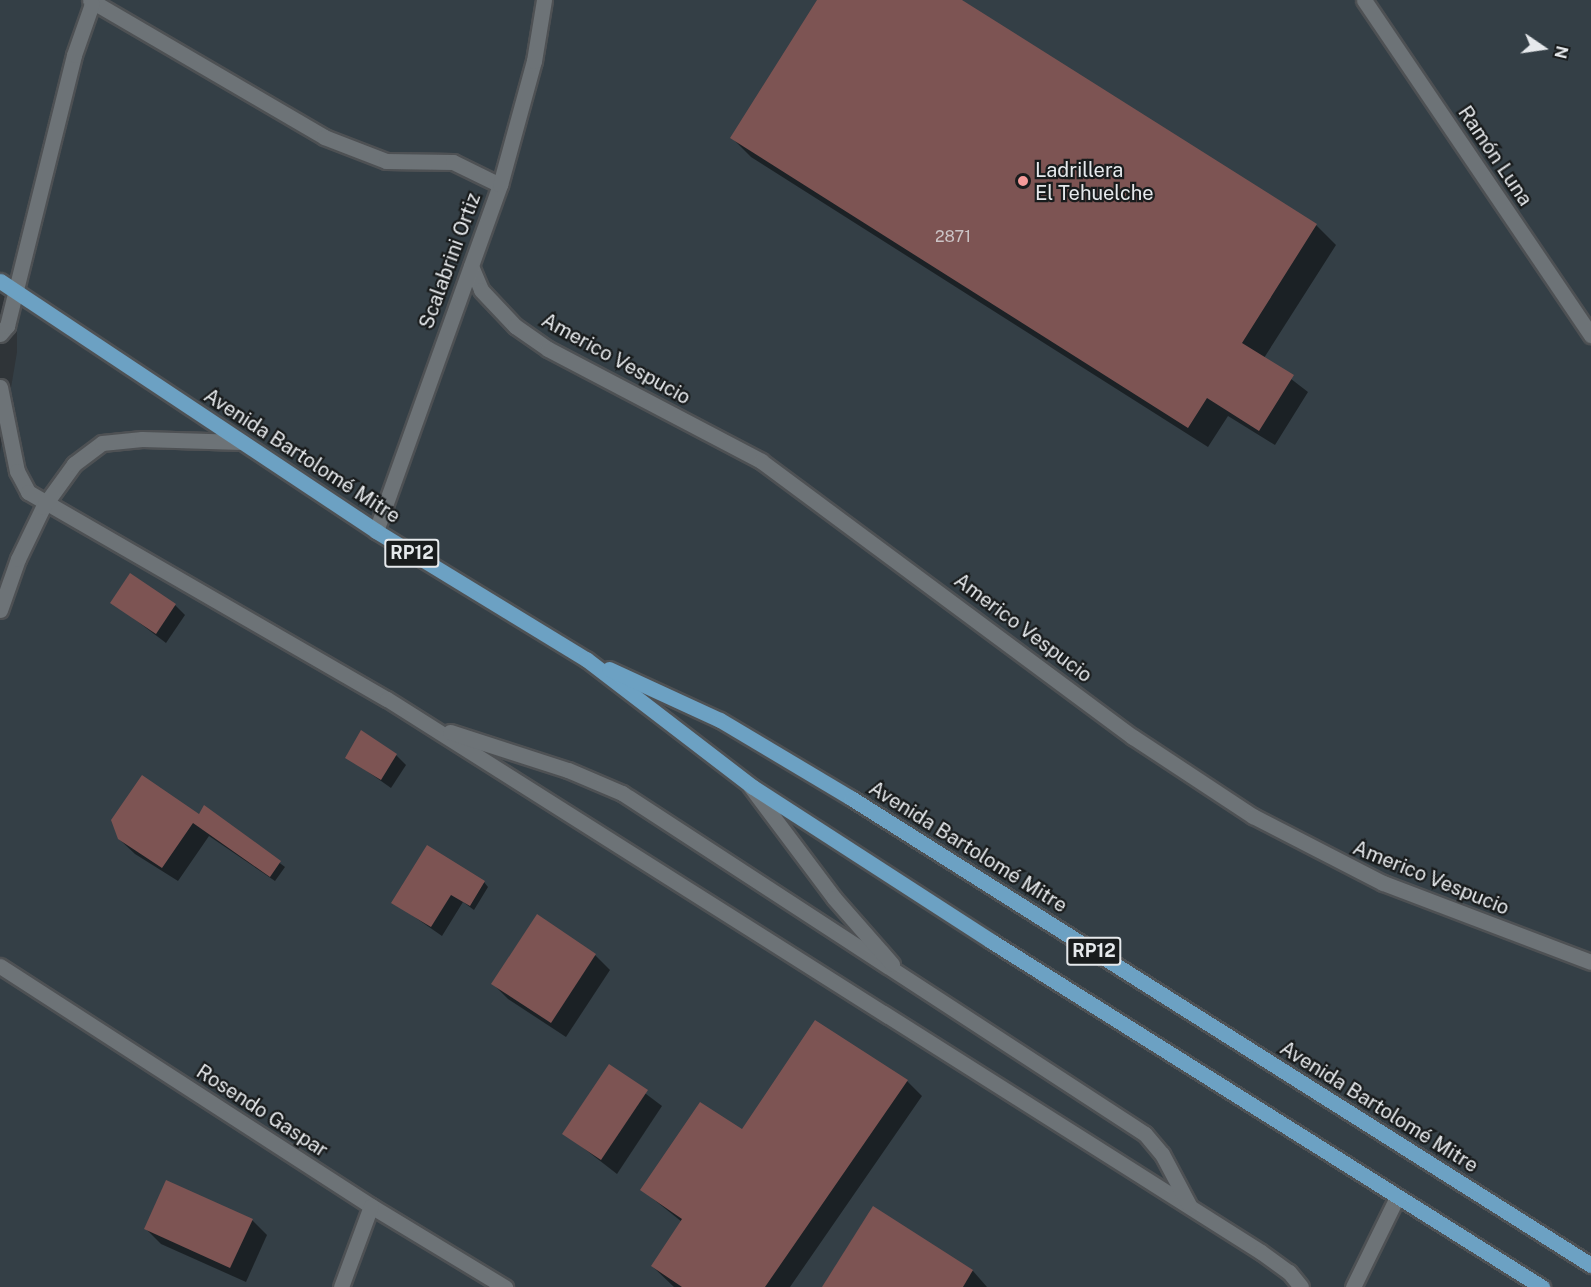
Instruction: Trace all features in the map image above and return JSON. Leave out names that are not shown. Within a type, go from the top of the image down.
[{"type":"main road","name":"Avenida Bartolomé Mitre","points":[[0,281],[376,531],[586,658],[720,720],[851,798],[1591,1265]]},
{"type":"main road","name":"Avenida Bartolomé Mitre","points":[[586,658],[746,781],[991,941],[1542,1287]]},
{"type":"street","name":"Scalabrini Ortiz","points":[[376,531],[500,185],[534,61],[544,0]]},
{"type":"street","name":"Ramón Luna","points":[[1364,0],[1591,335]]},
{"type":"street","points":[[0,334],[7,326],[17,292],[74,54],[91,2],[324,137],[386,161],[453,162],[500,185]]},
{"type":"street","name":"Americo Vespucio","points":[[471,266],[481,290],[523,332],[548,349],[761,461],[1133,737],[1253,816],[1383,883],[1591,962]]},
{"type":"street","points":[[0,387],[17,471],[28,492],[248,616],[428,724],[1261,1252],[1289,1272],[1301,1287]]},
{"type":"street","points":[[0,610],[18,559],[46,503],[74,464],[102,443],[142,439],[242,442]]},
{"type":"street","points":[[428,724],[568,770],[622,793],[1145,1134],[1162,1154],[1189,1206]]},
{"type":"street","points":[[746,781],[834,898],[905,978]]},
{"type":"street","name":"Rosendo Gaspar","points":[[0,966],[371,1206],[505,1287]]},
{"type":"street","points":[[1353,1287],[1397,1197]]},
{"type":"street","points":[[341,1287],[371,1206]]},
{"type":"shaded area","points":[[0,0],[1591,0],[1591,1287],[0,1287],[0,453],[17,352],[17,292],[0,281]]},
{"type":"building","name":"Ladrillera El Tehuelche","points":[[817,0],[962,0],[1317,224],[1242,343],[1294,375],[1259,431],[1207,398],[1188,428],[730,138]]},
{"type":"building","points":[[130,573],[176,604],[156,634],[110,603]]},
{"type":"building","points":[[361,730],[397,754],[381,780],[345,758]]},
{"type":"building","points":[[142,775],[199,814],[204,805],[281,861],[270,877],[193,823],[162,868],[118,839],[111,820]]},
{"type":"building","points":[[427,845],[485,881],[470,906],[451,895],[431,927],[391,903]]},
{"type":"building","points":[[537,914],[596,954],[551,1023],[491,984]]},
{"type":"building","points":[[815,1020],[908,1080],[765,1287],[682,1287],[651,1266],[682,1219],[640,1190],[700,1102],[742,1129]]},
{"type":"building","points":[[609,1064],[648,1090],[601,1160],[562,1134]]},
{"type":"building","points":[[166,1180],[253,1219],[230,1268],[144,1229]]},
{"type":"building","points":[[873,1206],[973,1270],[963,1287],[822,1287]]},
{"type":"place","name":"Ladrillera El Tehuelche","points":[[1023,181]]}]
